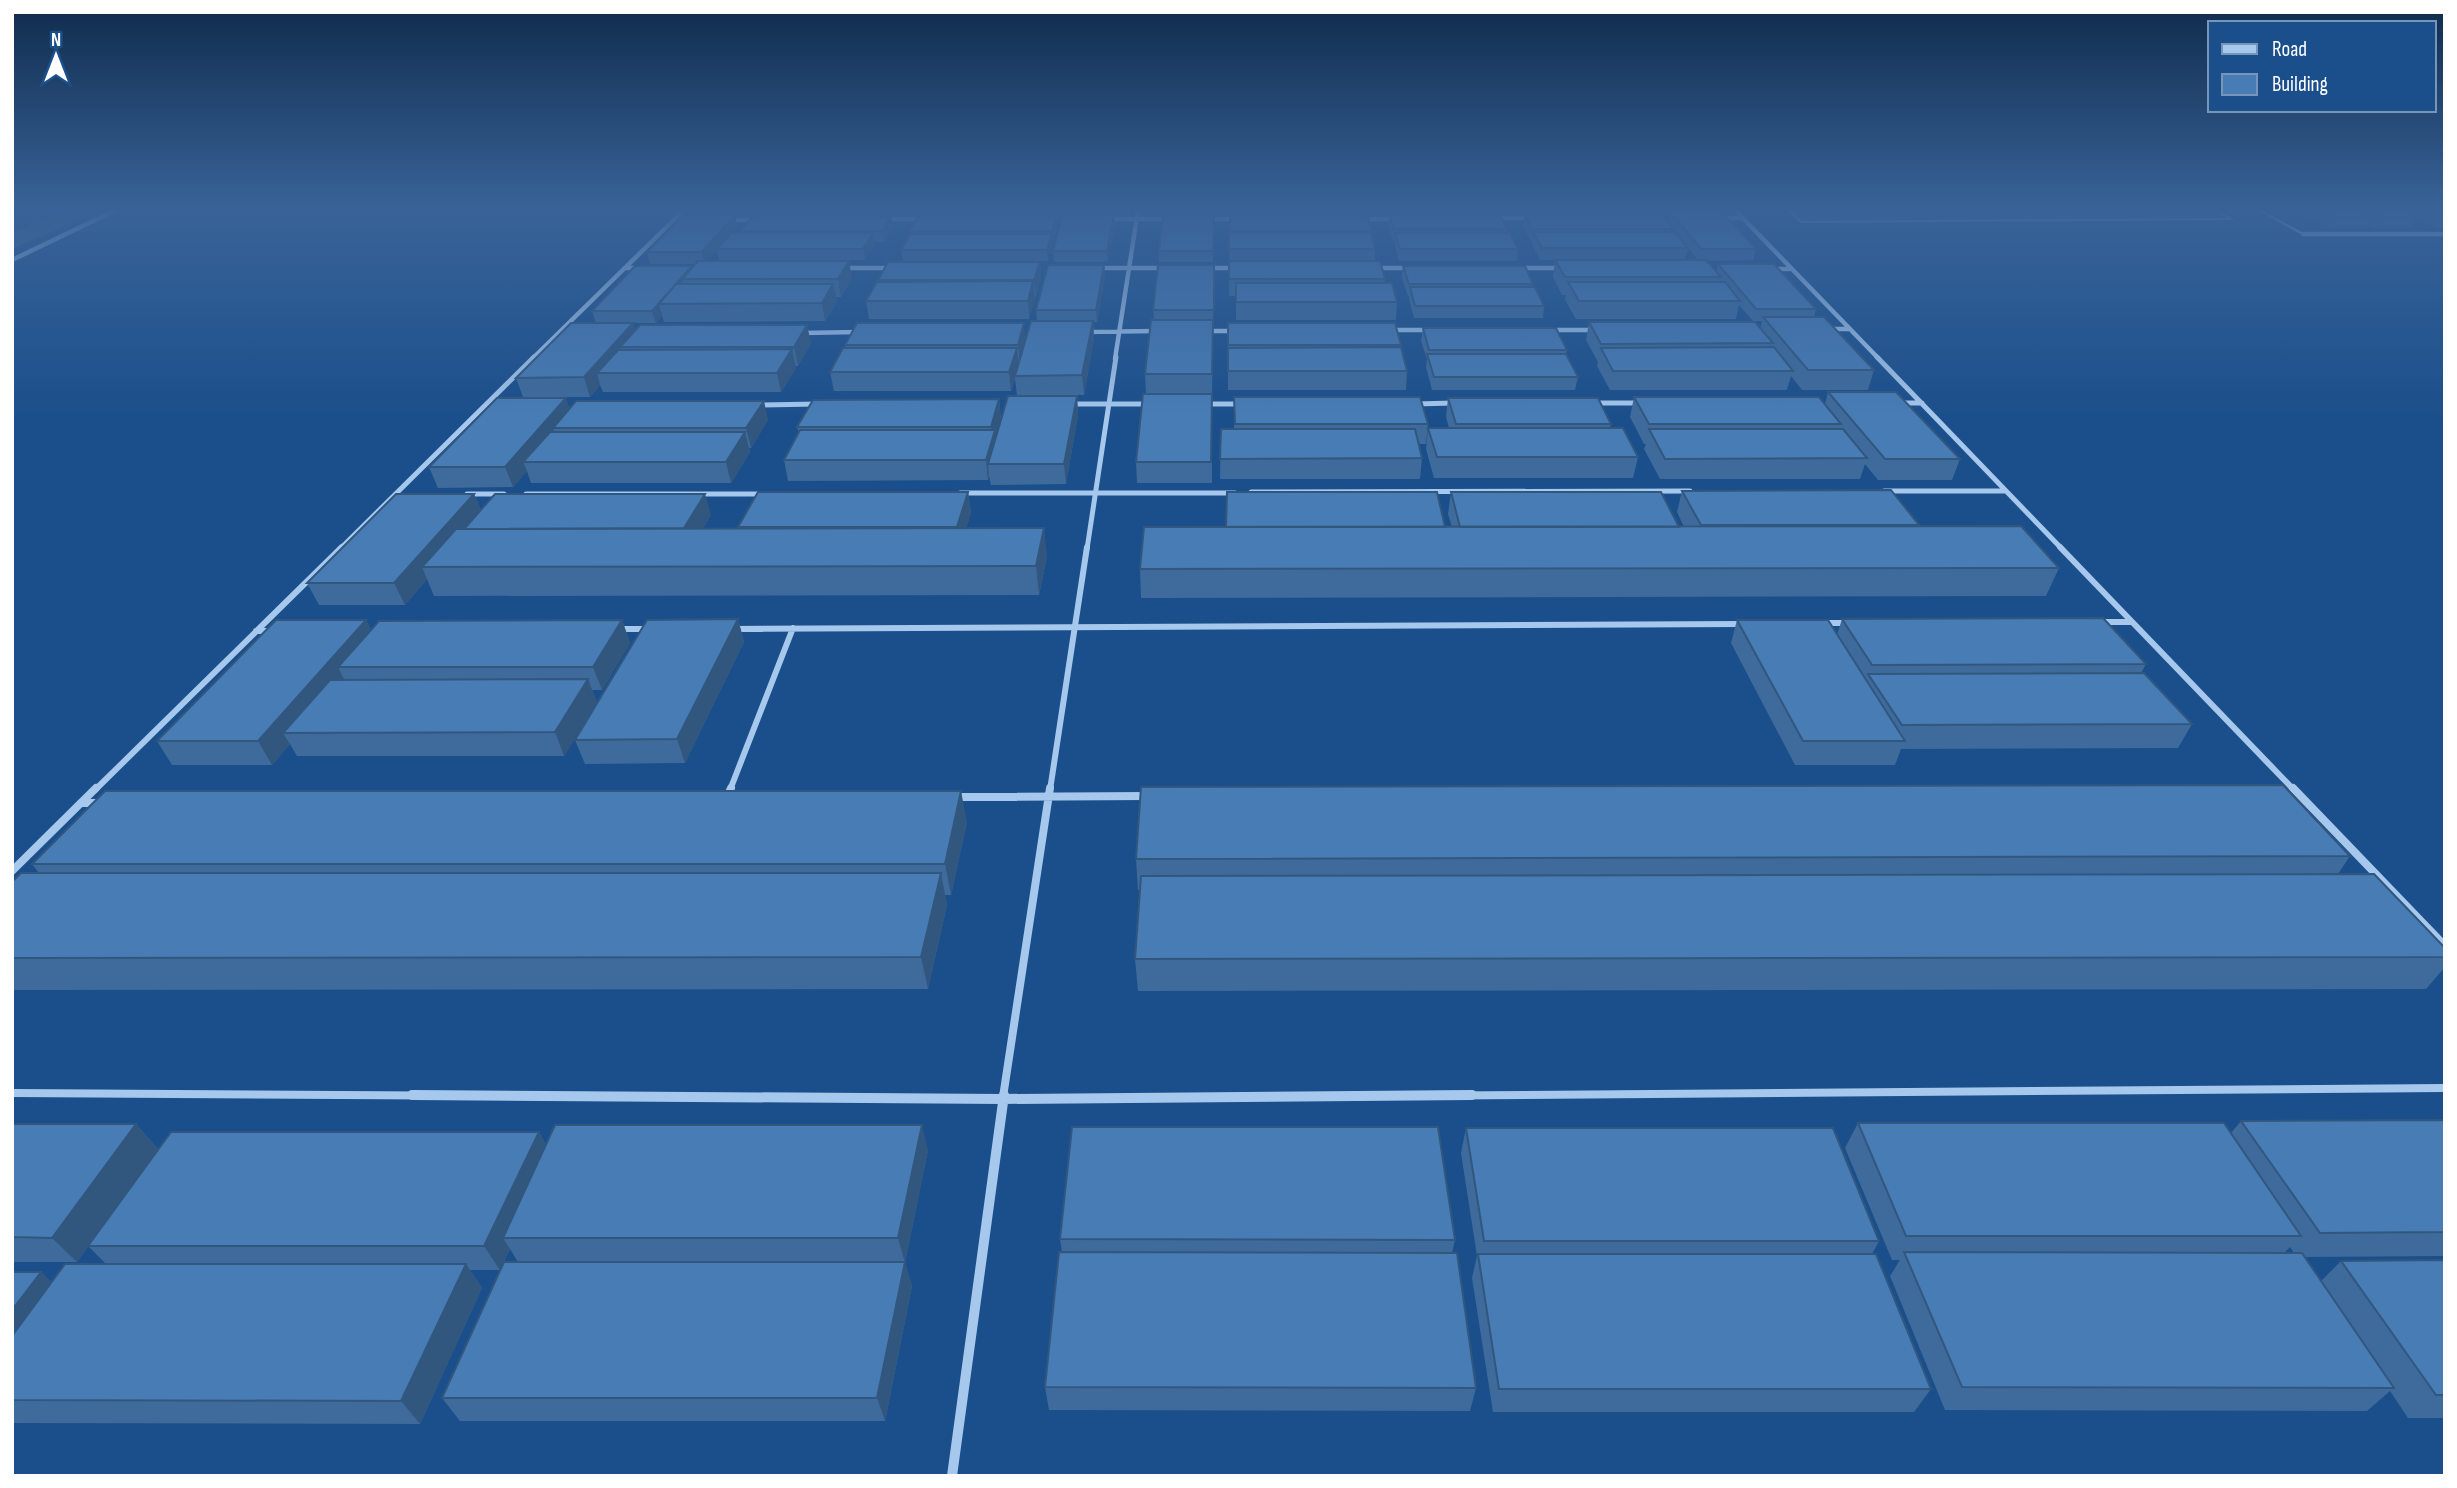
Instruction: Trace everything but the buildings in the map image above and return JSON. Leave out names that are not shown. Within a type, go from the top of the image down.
[{"type":"street","points":[[12,871],[613,279]]},
{"type":"street","points":[[952,1476],[1003,1100],[1127,279]]},
{"type":"street","points":[[1802,279],[2445,946]]},
{"type":"street","points":[[1822,329],[1850,329]]},
{"type":"street","points":[[1381,330],[1436,330]]},
{"type":"street","points":[[1546,330],[1602,330]]},
{"type":"street","points":[[1078,332],[1160,331]]},
{"type":"street","points":[[1202,331],[1243,331]]},
{"type":"street","points":[[791,333],[873,332]]},
{"type":"street","points":[[558,334],[572,334]]},
{"type":"street","points":[[1412,404],[1467,403]]},
{"type":"street","points":[[1591,403],[1646,403]]},
{"type":"street","points":[[1894,403],[1922,403]]},
{"type":"street","points":[[749,405],[818,404]]},
{"type":"street","points":[[1067,404],[1164,404]]},
{"type":"street","points":[[1191,404],[1246,404]]},
{"type":"street","points":[[486,405],[499,405]]},
{"type":"street","points":[[958,493],[1702,491]]},
{"type":"street","points":[[1882,491],[2006,491]]},
{"type":"street","points":[[463,495],[779,494]]},
{"type":"street","points":[[394,495],[408,495]]},
{"type":"street","points":[[2091,622],[2132,622]]},
{"type":"street","points":[[1812,623],[1854,623]]},
{"type":"street","points":[[724,629],[1756,624]]},
{"type":"street","points":[[726,799],[793,628]]},
{"type":"street","points":[[614,629],[655,629]]},
{"type":"street","points":[[256,631],[284,631]]},
{"type":"street","points":[[2280,790],[2294,790]]},
{"type":"street","points":[[942,797],[1161,796]]},
{"type":"street","points":[[712,799],[739,799]]},
{"type":"street","points":[[81,803],[109,803]]},
{"type":"street","points":[[12,1093],[1003,1100],[2445,1088]]}]
